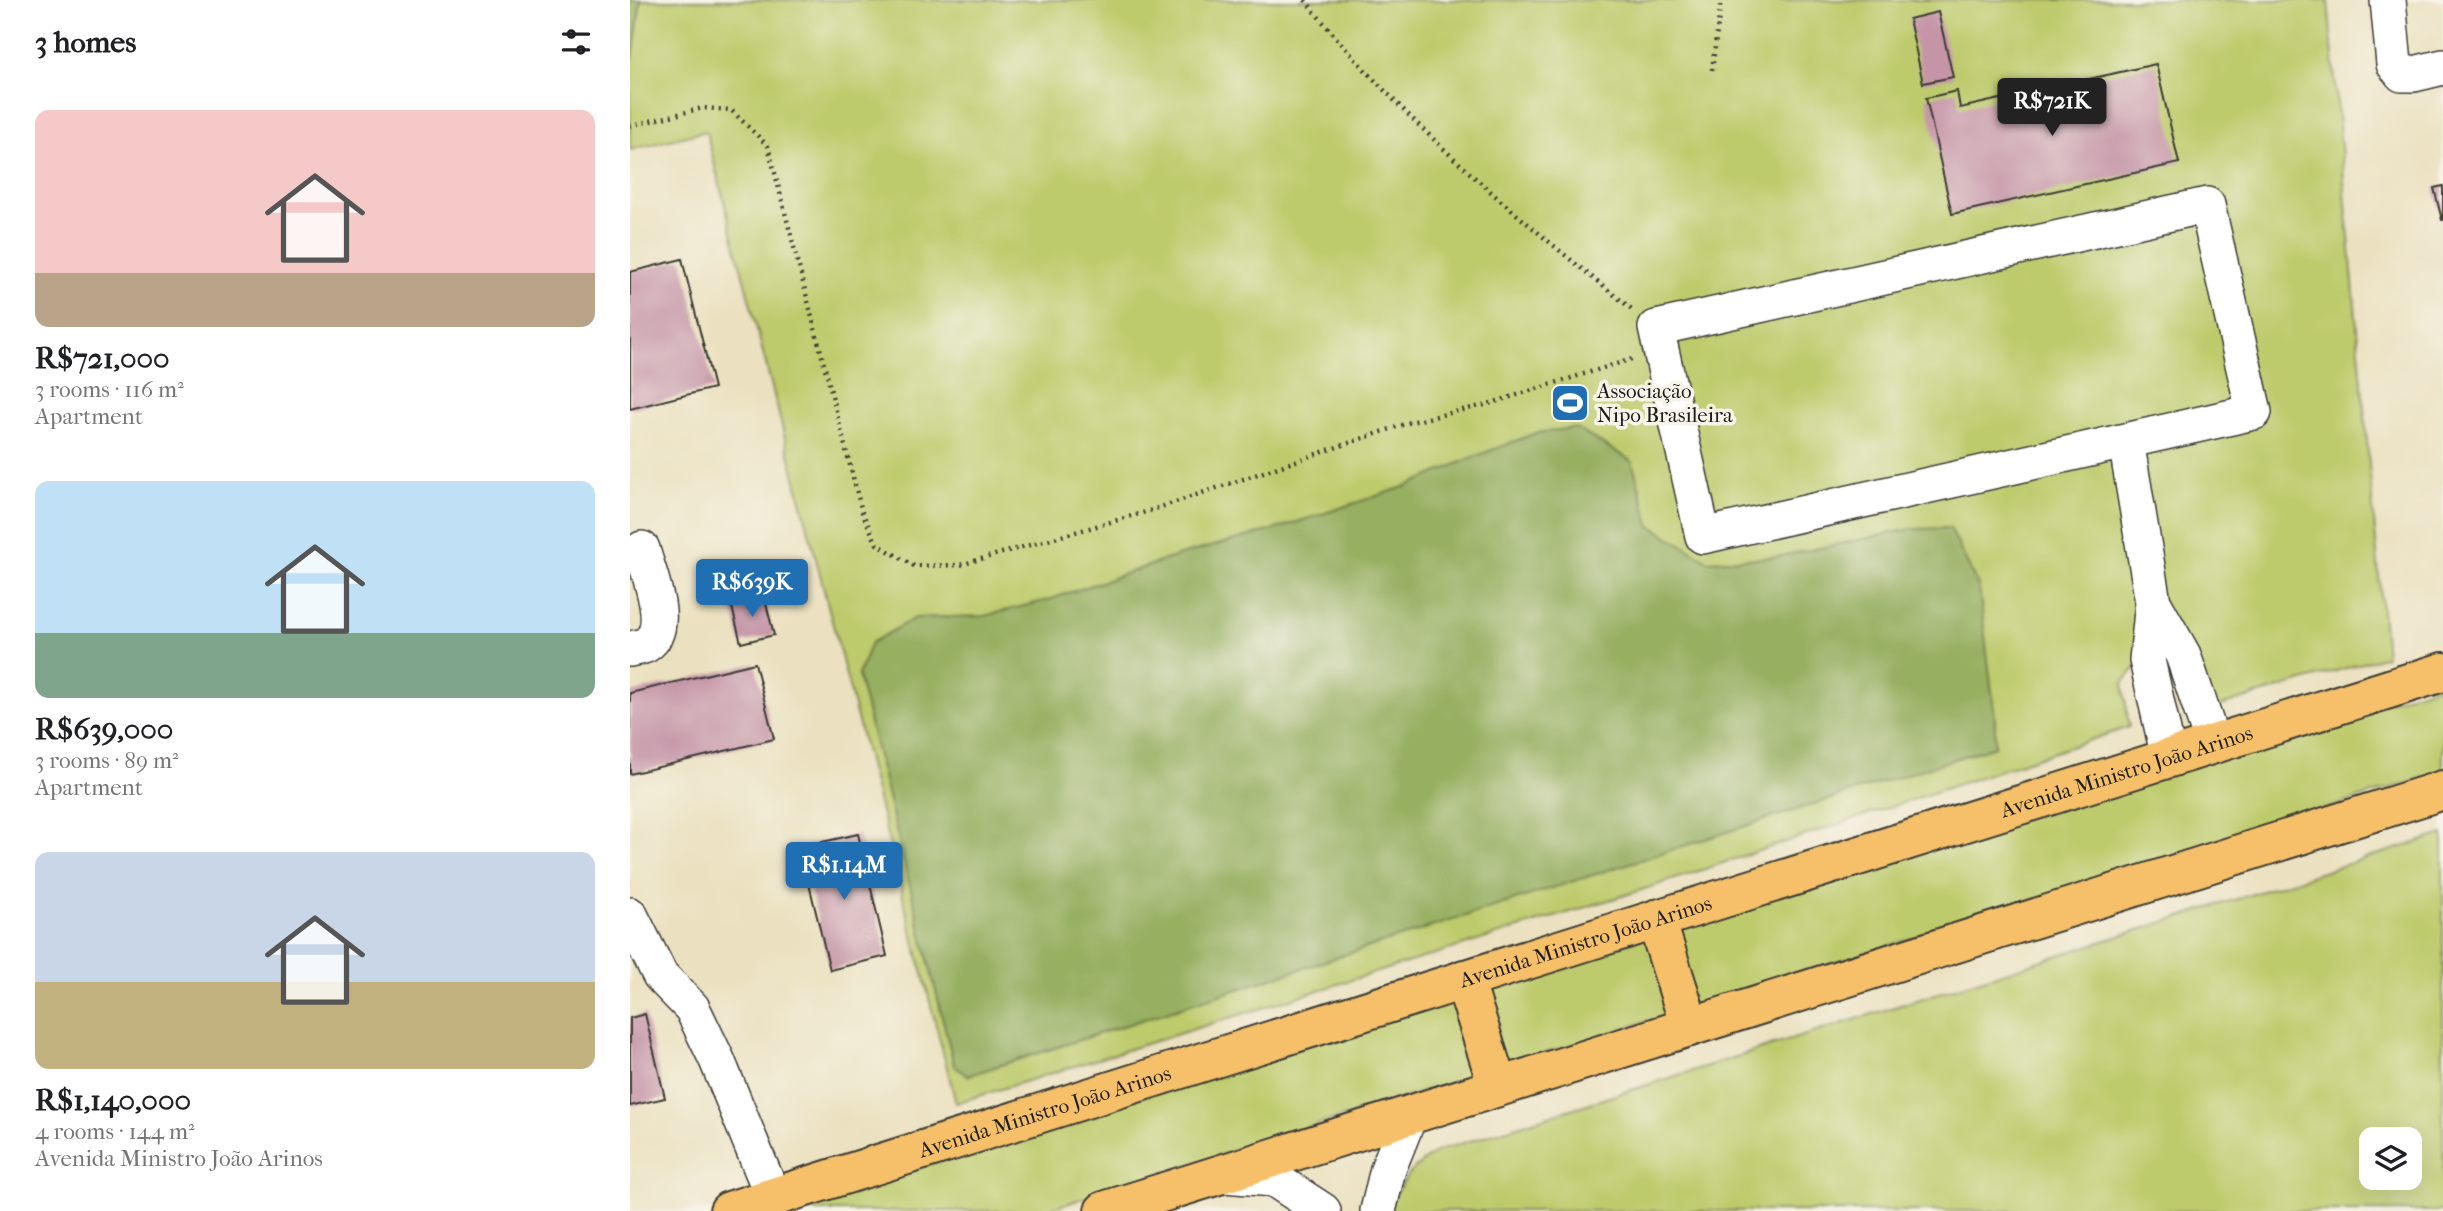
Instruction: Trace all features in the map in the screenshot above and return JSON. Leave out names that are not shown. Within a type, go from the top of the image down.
[{"type":"main road","name":"Avenida Ministro João Arinos","points":[[729,1211],[2443,672]]},
{"type":"main road","points":[[1104,1211],[2443,790]]},
{"type":"main road","points":[[1656,919],[1690,1027]]},
{"type":"main road","points":[[1464,979],[1498,1087]]},
{"type":"street","points":[[2388,0],[2394,64],[2402,74],[2443,67]]},
{"type":"street","points":[[2207,205],[2254,412],[1703,536],[1656,328],[2207,205]]},
{"type":"street","points":[[2126,441],[2153,603],[2147,660],[2169,758]]},
{"type":"street","points":[[630,649],[647,644],[657,631],[660,618],[642,549]]},
{"type":"street","points":[[2153,603],[2183,655],[2213,744]]},
{"type":"street","points":[[630,915],[645,979],[692,1008],[717,1059],[773,1197]]},
{"type":"street","points":[[1378,1211],[1388,1169],[1410,1114]]},
{"type":"street","points":[[1221,1174],[1273,1179],[1323,1211]]},
{"type":"path","points":[[1712,70],[1721,0]]},
{"type":"path","points":[[630,126],[703,108],[731,110],[768,146],[862,512],[877,544],[914,566],[960,565],[1124,518],[1411,422],[1485,405],[1633,359],[1656,328],[1532,230],[1464,167],[1377,85],[1305,1]]},
{"type":"green space","name":"Associação Nipo Brasileira","points":[[630,0],[2328,0],[2386,656],[2204,711],[2174,658],[2136,667],[2123,683],[2129,727],[1651,887],[956,1103],[706,131],[630,150]]},
{"type":"green space","points":[[630,0],[641,0],[633,58],[630,61]]},
{"type":"green space","points":[[1575,428],[1632,461],[1650,525],[1709,561],[1776,557],[1911,529],[1950,528],[1979,588],[1995,717],[1995,746],[967,1076],[954,1065],[858,675],[871,643],[915,618],[984,616],[1048,600],[1180,555],[1276,529],[1407,486],[1536,433]]},
{"type":"green space","points":[[2443,684],[2443,772],[1042,1211],[782,1211]]},
{"type":"green space","points":[[2443,834],[2443,1211],[1387,1211],[1407,1176],[1438,1151]]},
{"type":"building","points":[[1938,12],[1953,77],[1923,83],[1909,19]]},
{"type":"building","points":[[2156,64],[2179,163],[1952,214],[1926,98],[1957,91],[1960,108]]},
{"type":"building","points":[[2443,186],[2443,220],[2442,220],[2434,188]]},
{"type":"building","points":[[682,259],[714,388],[630,409],[630,272]]},
{"type":"building","points":[[764,596],[774,635],[741,643],[731,603]]},
{"type":"building","points":[[755,663],[774,739],[630,774],[630,693]]},
{"type":"building","points":[[858,834],[887,956],[830,970],[800,847]]},
{"type":"building","points":[[645,1014],[665,1098],[630,1106],[630,1018]]},
{"type":"place","name":"Associação Nipo Brasileira","points":[[1570,403]]}]
